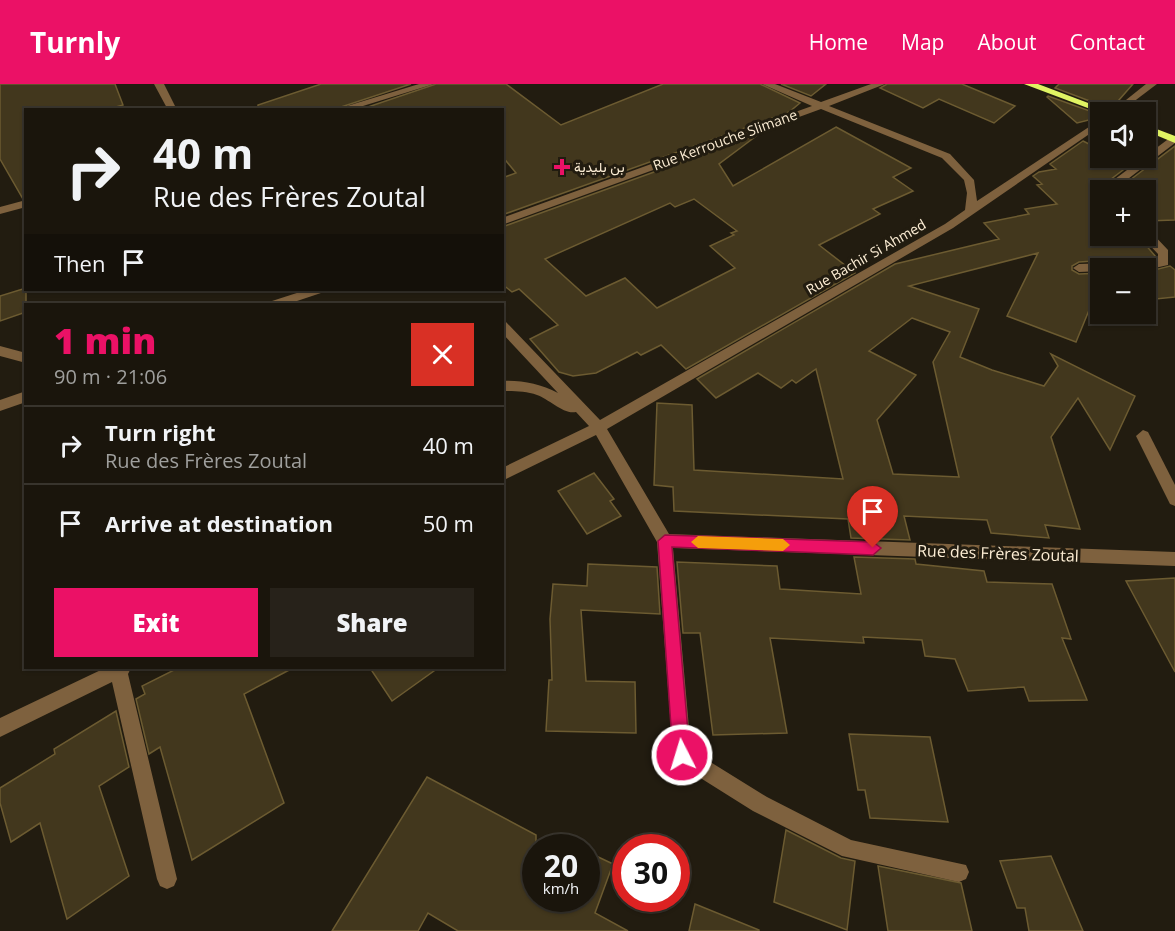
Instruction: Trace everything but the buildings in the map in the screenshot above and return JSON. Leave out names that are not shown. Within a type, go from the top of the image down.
[{"type":"main road","points":[[1029,84],[1090,106]]},
{"type":"main road","points":[[1156,132],[1175,140]]},
{"type":"street","points":[[159,84],[172,108]]},
{"type":"street","points":[[345,108],[429,84]]},
{"type":"street","points":[[767,84],[946,156],[966,174],[975,192],[970,211]]},
{"type":"street","name":"Rue Kerrouche Slimane","points":[[504,221],[880,84]]},
{"type":"street","points":[[1128,102],[1152,84]]},
{"type":"street","name":"Rue Bachir Si Ahmed","points":[[504,474],[599,427],[939,232],[1090,129]]},
{"type":"street","points":[[1120,180],[1175,140]]},
{"type":"street","points":[[0,211],[24,204]]},
{"type":"street","points":[[1079,268],[1144,267],[1164,262],[1164,252],[1156,244]]},
{"type":"street","points":[[279,303],[314,291]]},
{"type":"street","points":[[504,327],[599,427],[665,541],[682,755],[760,804],[849,849],[959,872]]},
{"type":"street","points":[[0,351],[24,357]]},
{"type":"street","points":[[504,386],[516,385],[546,390],[599,427]]},
{"type":"street","points":[[0,406],[24,397]]},
{"type":"street","points":[[1143,436],[1175,500]]},
{"type":"street","name":"Rue des Frères Zoutal","points":[[665,541],[1175,559]]},
{"type":"street","points":[[0,729],[118,669]]},
{"type":"street","points":[[120,669],[167,879]]},
{"type":"slow traffic","points":[[698,542],[783,545]]},
{"type":"place","name":"بن بليدية","points":[[562,167]]},
{"type":"route","points":[[682,755],[665,541],[873,548]]}]
